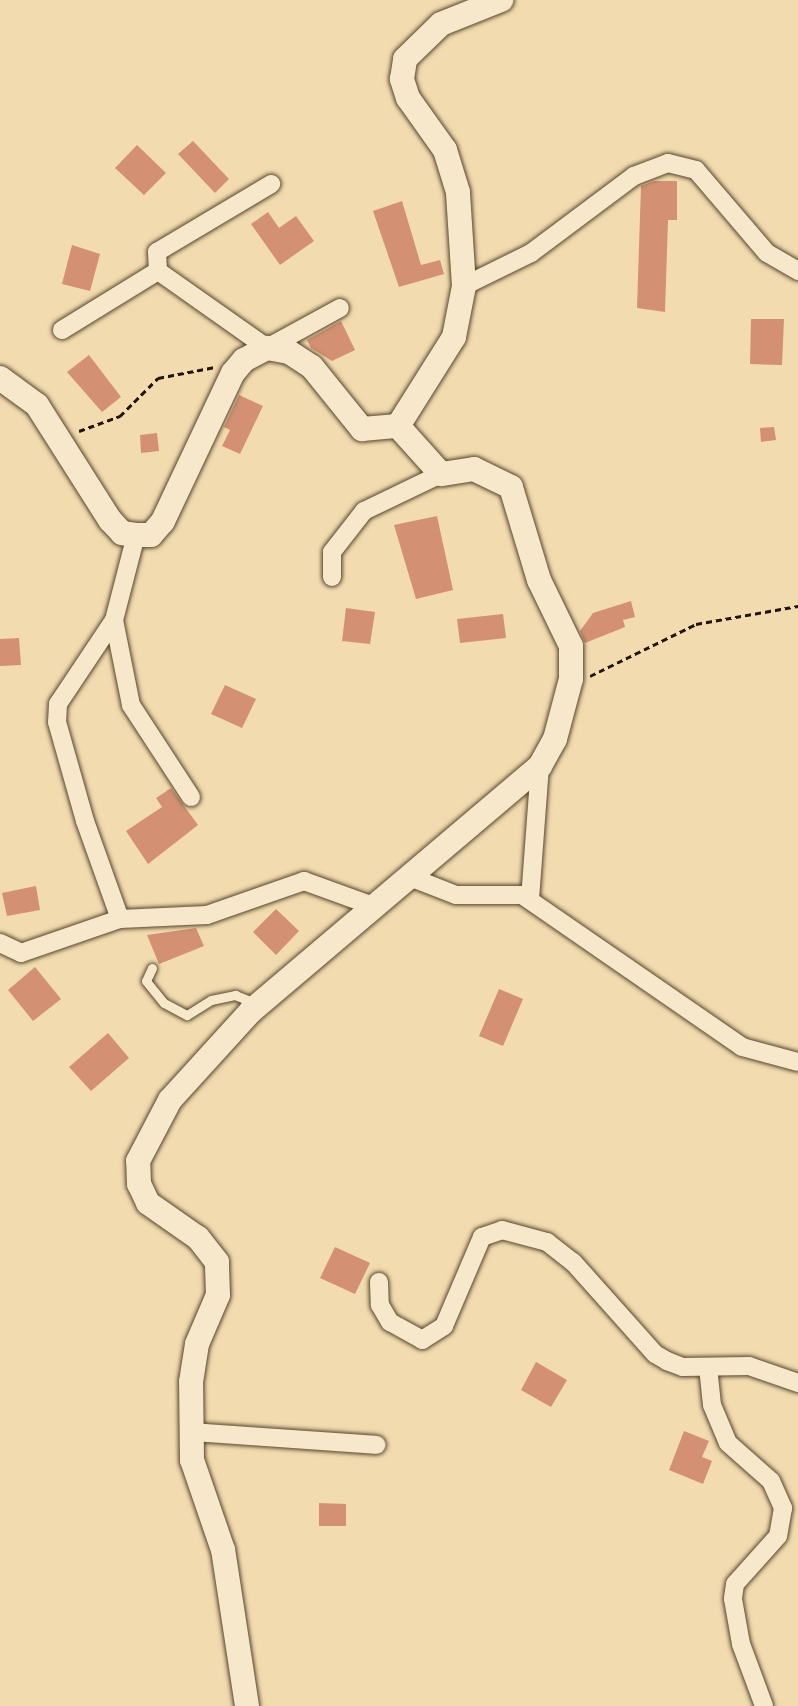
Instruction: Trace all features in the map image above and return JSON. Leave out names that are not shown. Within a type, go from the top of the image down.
[{"type":"street","points":[[398,426],[454,337],[464,286],[458,192],[445,150],[402,79],[405,59],[418,41],[441,24],[501,0]]},
{"type":"street","points":[[464,286],[531,253],[634,176],[668,163],[696,170],[767,253],[798,271]]},
{"type":"street","points":[[158,271],[157,252],[271,184]]},
{"type":"street","points":[[158,271],[267,348],[289,352],[312,367],[362,429],[398,426]]},
{"type":"street","points":[[62,330],[158,271]]},
{"type":"street","points":[[0,378],[37,405],[59,434],[110,520],[122,533],[151,535],[163,521],[233,373],[267,348],[340,308]]},
{"type":"street","points":[[398,426],[441,474]]},
{"type":"street","points":[[247,1706],[223,1550],[196,1482],[192,1432],[193,1369],[197,1344],[218,1295],[217,1262],[198,1238],[148,1203],[139,1184],[138,1161],[170,1100],[258,1005],[540,766],[555,739],[571,679],[571,646],[539,580],[511,487],[474,469],[441,474],[364,511],[332,552],[332,577]]},
{"type":"street","points":[[120,919],[85,821],[57,722],[58,704],[114,620],[136,535]]},
{"type":"street","points":[[114,620],[131,705],[191,797]]},
{"type":"street","points":[[530,899],[540,766]]},
{"type":"street","points":[[410,877],[456,895],[522,895],[742,1047],[798,1062]]},
{"type":"street","points":[[0,943],[21,953],[120,919],[207,915],[304,881],[376,907]]},
{"type":"street","points":[[379,1282],[380,1305],[390,1322],[422,1340],[444,1326],[482,1237],[502,1230],[547,1242],[573,1262],[655,1354],[683,1367],[708,1367],[722,1363],[749,1366],[798,1383]]},
{"type":"street","points":[[708,1367],[712,1405],[728,1443],[771,1481],[783,1508],[778,1536],[735,1584],[733,1599],[741,1644],[764,1706]]},
{"type":"street","points":[[192,1432],[377,1445]]},
{"type":"lane","points":[[152,968],[146,981],[164,1003],[187,1015],[211,1000],[235,995],[258,1005]]},
{"type":"path","points":[[59,434],[90,429],[120,416],[158,378],[208,364],[233,373]]},
{"type":"path","points":[[571,679],[593,675],[696,624],[798,606]]},
{"type":"building","points":[[193,141],[229,179],[215,193],[178,154]]},
{"type":"building","points":[[137,145],[166,173],[144,195],[115,168]]},
{"type":"building","points":[[654,181],[677,181],[677,220],[668,220],[665,312],[637,308],[641,186]]},
{"type":"building","points":[[402,201],[421,265],[440,260],[444,274],[399,287],[373,211]]},
{"type":"building","points":[[268,212],[279,228],[296,216],[314,241],[280,265],[251,224]]},
{"type":"building","points":[[72,245],[100,254],[90,291],[62,284]]},
{"type":"building","points":[[751,319],[784,319],[782,365],[750,364]]},
{"type":"building","points":[[341,321],[355,350],[332,361],[311,348],[307,340]]},
{"type":"building","points":[[89,355],[121,397],[102,412],[67,372]]},
{"type":"building","points":[[239,395],[263,406],[240,454],[222,446],[230,430],[224,427]]},
{"type":"building","points":[[774,427],[776,440],[761,442],[760,428]]},
{"type":"building","points":[[157,433],[159,451],[141,453],[140,435]]},
{"type":"building","points":[[437,516],[453,590],[416,599],[394,525]]},
{"type":"building","points":[[631,601],[635,617],[623,620],[625,627],[585,643],[580,631],[593,613]]},
{"type":"building","points":[[346,608],[375,612],[370,644],[342,641]]},
{"type":"building","points":[[503,614],[506,638],[460,643],[457,619]]},
{"type":"building","points":[[19,638],[21,665],[0,666],[0,639]]},
{"type":"building","points":[[225,685],[256,699],[242,728],[211,714]]},
{"type":"building","points":[[171,788],[198,825],[148,864],[126,831],[162,807],[156,798]]},
{"type":"building","points":[[36,886],[40,910],[7,916],[2,893]]},
{"type":"building","points":[[276,909],[299,931],[276,955],[253,932]]},
{"type":"building","points":[[196,928],[204,946],[159,964],[147,935]]},
{"type":"building","points":[[35,967],[61,999],[33,1021],[8,990]]},
{"type":"building","points":[[499,989],[523,999],[503,1046],[479,1036]]},
{"type":"building","points":[[108,1033],[129,1058],[91,1091],[69,1067]]},
{"type":"building","points":[[335,1247],[370,1263],[355,1294],[320,1278]]},
{"type":"building","points":[[536,1362],[567,1380],[551,1407],[521,1390]]},
{"type":"building","points":[[684,1431],[709,1441],[702,1457],[712,1461],[703,1484],[669,1470]]},
{"type":"building","points":[[319,1503],[346,1504],[346,1526],[319,1526]]}]
